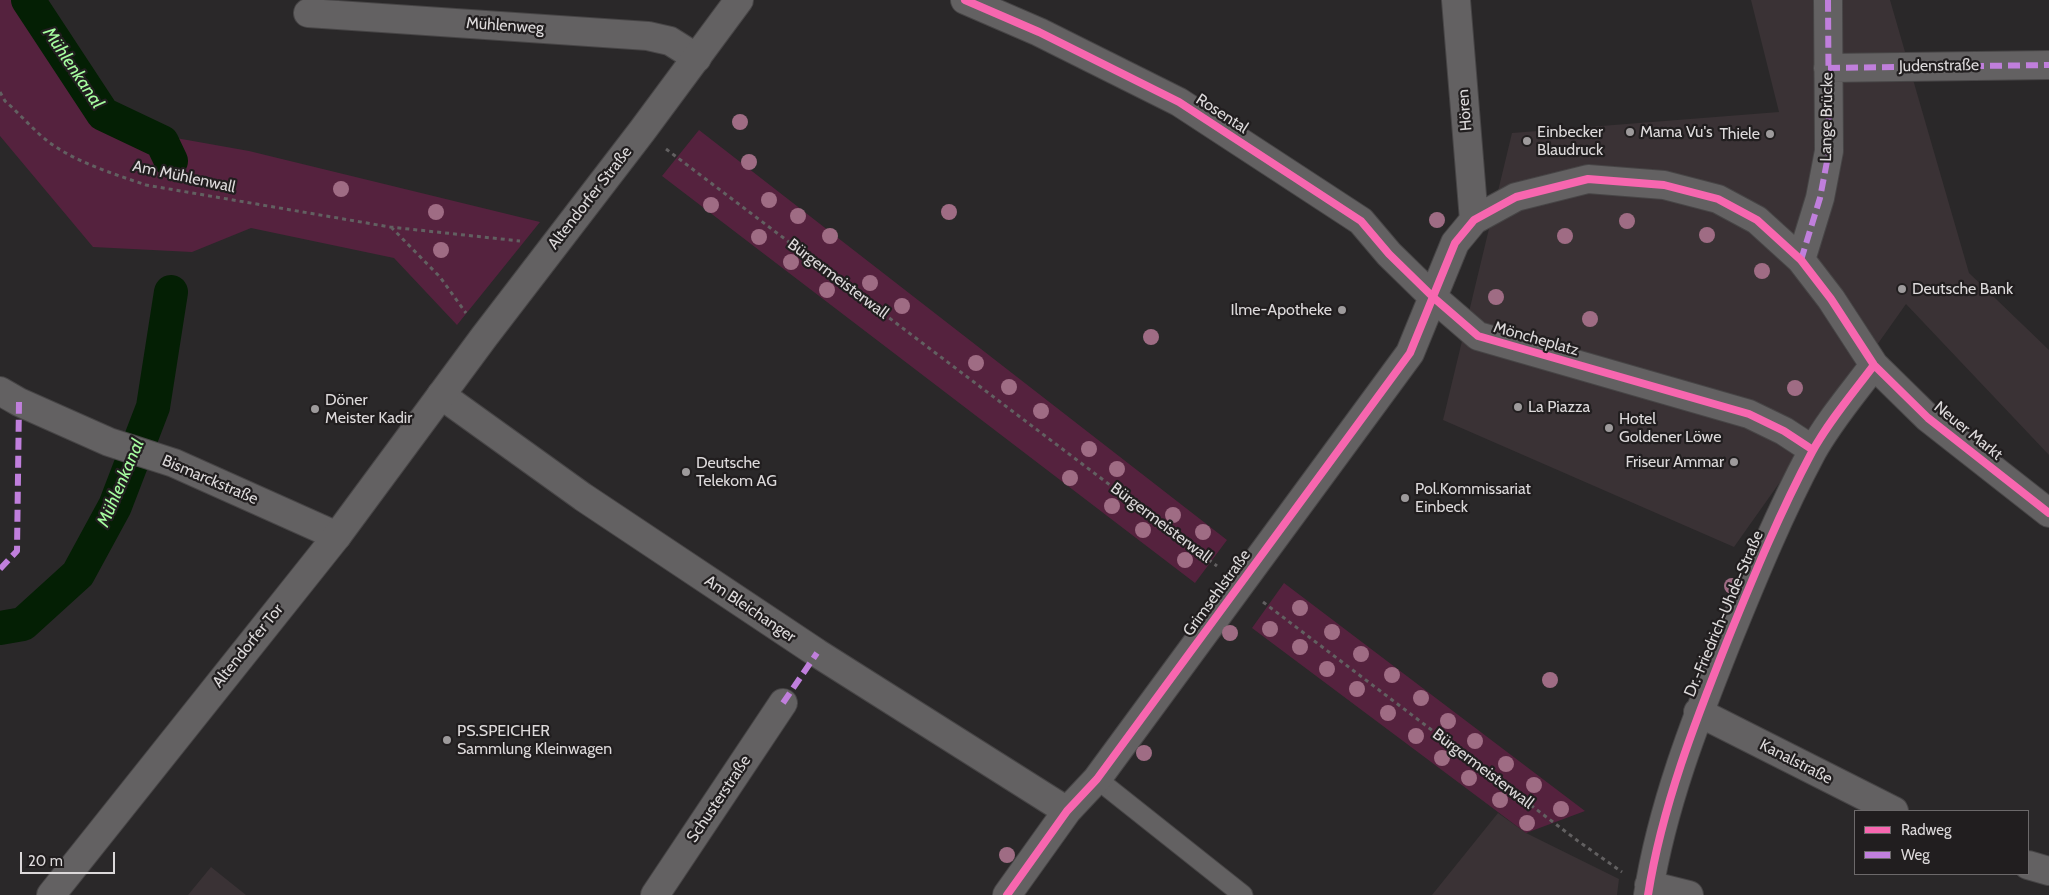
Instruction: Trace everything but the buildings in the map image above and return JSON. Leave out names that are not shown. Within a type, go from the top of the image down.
[{"type":"street","name":"Altendorfer Straße","points":[[441,395],[739,0]]},
{"type":"street","name":"Rosental","points":[[965,0],[1039,32],[1179,102],[1361,221],[1389,254],[1434,298]]},
{"type":"street","name":"Hören","points":[[1456,0],[1474,220]]},
{"type":"street","name":"Lange Brücke","points":[[1801,260],[1820,198],[1829,151],[1828,0]]},
{"type":"street","name":"Mühlenweg","points":[[308,13],[648,36],[670,41],[697,58]]},
{"type":"street","name":"Judenstraße","points":[[1828,68],[2049,65]]},
{"type":"street","points":[[1434,298],[1455,242],[1474,220],[1516,197],[1588,179],[1664,185],[1718,199],[1757,220],[1801,260],[1831,299],[1874,365]]},
{"type":"street","name":"Möncheplatz","points":[[1434,298],[1478,336],[1749,414],[1784,431],[1813,450]]},
{"type":"street","name":"Grimsehlstraße","points":[[1007,895],[1067,812],[1097,779],[1410,353],[1434,298]]},
{"type":"street","name":"Dr.-Friedrich-Uhde-Straße","points":[[1649,890],[1679,768],[1698,712],[1762,554],[1813,450],[1874,365]]},
{"type":"street","name":"Neuer Markt","points":[[1874,365],[1928,418],[2049,513]]},
{"type":"street","name":"Bismarckstraße","points":[[0,391],[19,402],[109,442],[174,463],[337,536]]},
{"type":"street","name":"Altendorfer Tor","points":[[51,895],[337,536],[441,395]]},
{"type":"street","name":"Am Bleichanger","points":[[441,395],[583,497],[930,726],[1067,812]]},
{"type":"street","name":"Schusterstraße","points":[[655,895],[782,703]]},
{"type":"street","name":"Kanalstraße","points":[[1698,712],[1892,810]]},
{"type":"street","points":[[2029,864],[2049,871]]},
{"type":"street","points":[[1649,890],[1689,895]]},
{"type":"lane","points":[[1097,779],[1242,895]]},
{"type":"path","points":[[390,227],[440,277],[484,337]]},
{"type":"shaded area","points":[[0,0],[15,0],[103,125],[249,151],[540,222],[457,325],[394,258],[251,228],[192,252],[93,247],[0,136]]},
{"type":"shaded area","points":[[1751,0],[1890,0],[1969,273],[2049,350],[2049,455],[1906,304],[1734,547],[1443,420],[1512,133],[1779,112]]},
{"type":"shaded area","points":[[699,130],[1227,540],[1195,583],[662,176]]},
{"type":"shaded area","points":[[1284,583],[1585,811],[1526,833],[1252,628]]},
{"type":"shaded area","points":[[1498,813],[1526,833],[1619,879],[1617,895],[1432,895]]},
{"type":"shaded area","points":[[211,867],[246,895],[188,895]]},
{"type":"waterway","name":"Mühlenkanal","points":[[28,0],[103,114],[162,142],[171,161]]},
{"type":"waterway","name":"Mühlenkanal","points":[[0,628],[23,624],[78,574],[115,506],[153,407],[171,292]]},
{"type":"marked path","points":[[1801,260],[1820,198],[1829,151],[1828,0]]},
{"type":"marked path","points":[[1828,68],[2049,65]]},
{"type":"marked path","points":[[0,569],[17,551],[19,402]]},
{"type":"marked path","points":[[783,703],[817,653]]},
{"type":"cycle path","points":[[965,0],[1039,32],[1179,102],[1361,221],[1389,254],[1434,298],[1478,336],[1749,414],[1784,431],[1813,450]]},
{"type":"cycle path","points":[[1007,895],[1067,811],[1097,779],[1410,353],[1455,243],[1474,220],[1516,197],[1588,179],[1664,185],[1718,199],[1757,220],[1801,260],[1831,299],[1874,365],[1928,418],[2049,513]]},
{"type":"cycle path","points":[[1648,895],[1662,829],[1692,733],[1778,521],[1812,452],[1834,418],[1874,365]]},
{"type":"place","name":"Mama Vu's","points":[[1630,132]]},
{"type":"place","name":"Thiele","points":[[1770,134]]},
{"type":"place","name":"Einbecker Blaudruck","points":[[1527,141]]},
{"type":"place","name":"Deutsche Bank","points":[[1902,289]]},
{"type":"place","name":"Ilme-Apotheke","points":[[1342,310]]},
{"type":"place","name":"La Piazza","points":[[1518,407]]},
{"type":"place","name":"Döner Meister Kadir","points":[[315,409]]},
{"type":"place","name":"Hotel Goldener Löwe","points":[[1609,428]]},
{"type":"place","name":"Friseur Ammar","points":[[1734,462]]},
{"type":"place","name":"Deutsche Telekom AG","points":[[686,472]]},
{"type":"place","name":"Pol.Kommissariat Einbeck","points":[[1405,498]]},
{"type":"place","name":"PS.SPEICHER Sammlung Kleinwagen","points":[[447,740]]}]
